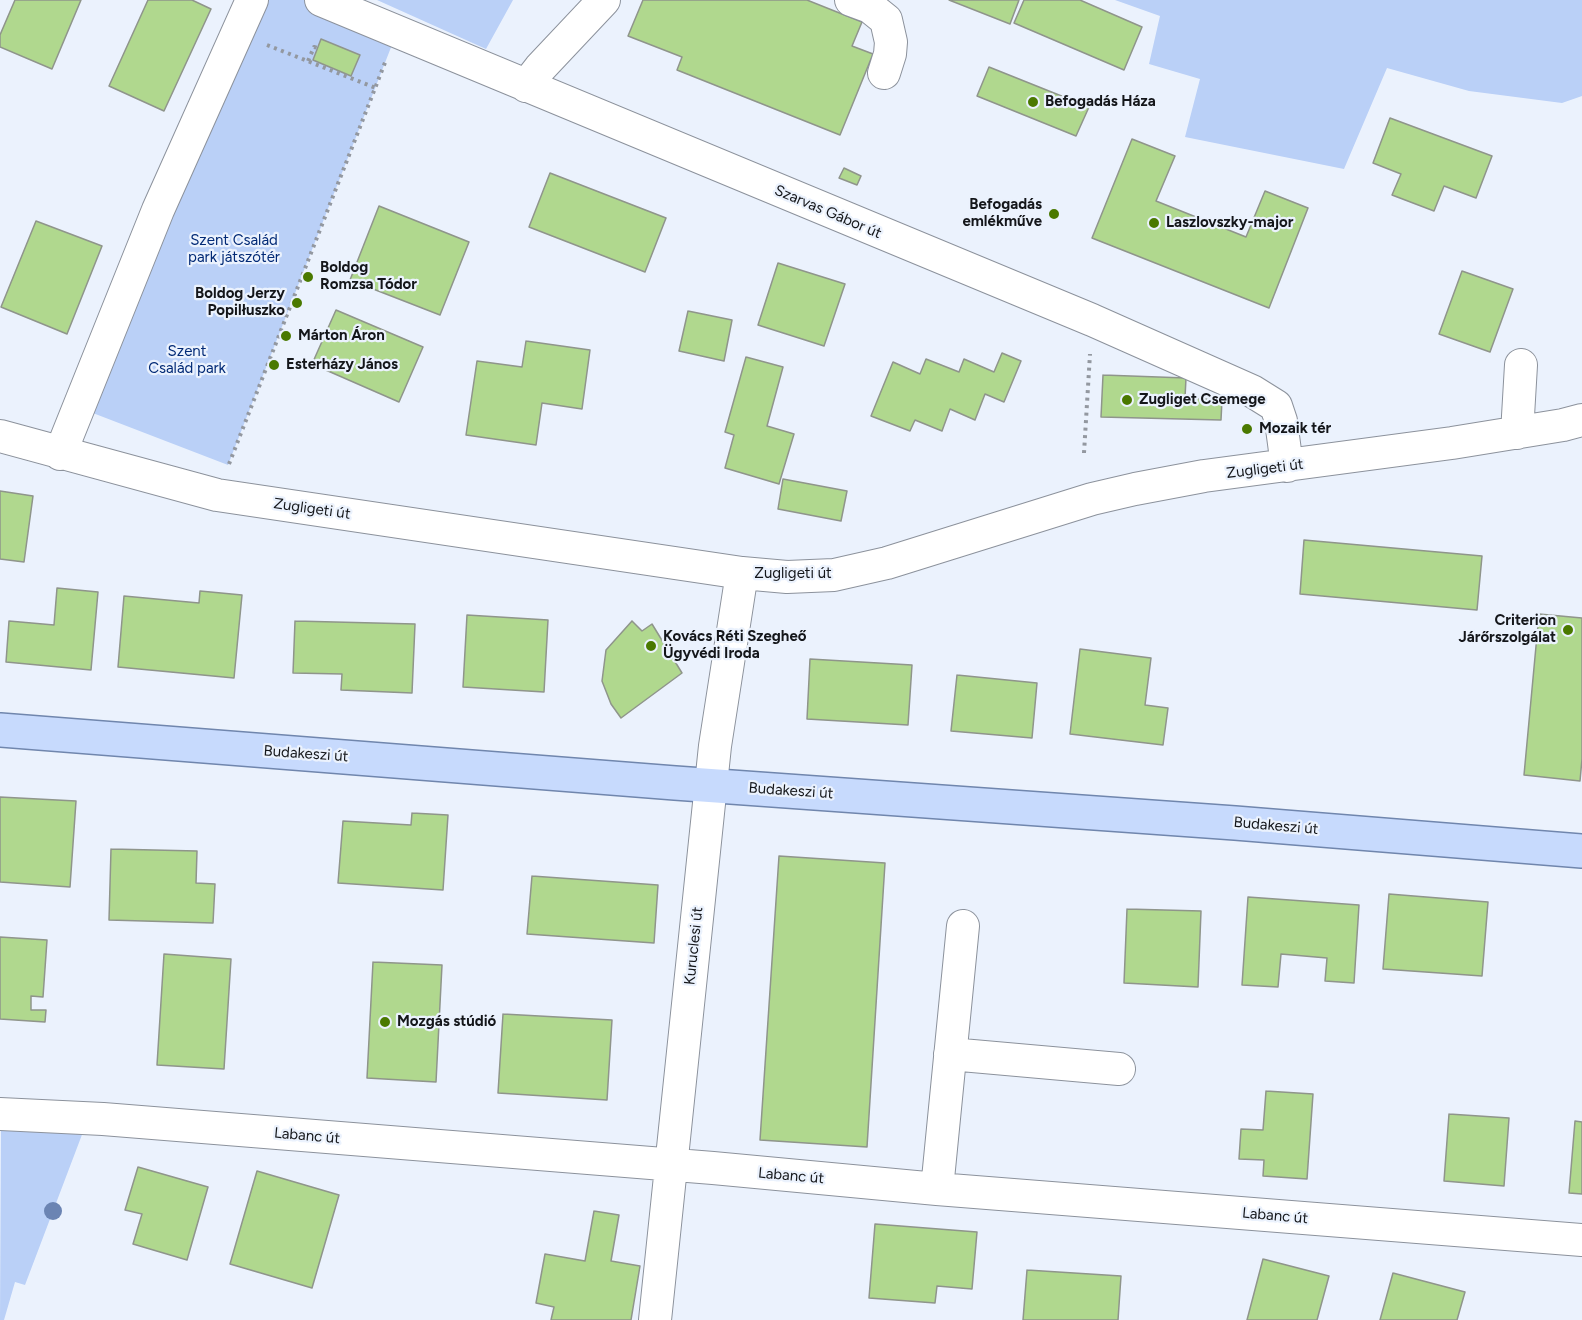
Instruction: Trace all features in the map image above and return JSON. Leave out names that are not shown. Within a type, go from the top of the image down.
[{"type":"main road","name":"Budakeszi út","points":[[0,730],[1582,851]]},
{"type":"street","points":[[60,454],[158,210],[252,0]]},
{"type":"street","name":"Szarvas Gábor út","points":[[321,0],[1092,320],[1252,392],[1276,406],[1281,421],[1287,466]]},
{"type":"street","points":[[526,86],[604,0]]},
{"type":"street","points":[[851,0],[870,7],[886,20],[891,42],[884,73]]},
{"type":"street","points":[[1517,433],[1521,365]]},
{"type":"street","name":"Zugligeti út","points":[[0,436],[217,495],[742,573],[787,577],[834,575],[887,563],[1092,499],[1204,476],[1517,433],[1582,420]]},
{"type":"street","name":"Kuruclesi út","points":[[655,1320],[715,746],[742,573]]},
{"type":"street","points":[[937,1189],[963,926]]},
{"type":"street","points":[[950,1054],[1119,1069]]},
{"type":"street","name":"Labanc út","points":[[0,1114],[103,1119],[985,1193],[1582,1240]]},
{"type":"path","points":[[217,495],[397,32]]},
{"type":"path","points":[[260,42],[376,88]]},
{"type":"path","points":[[308,61],[314,47],[318,48]]},
{"type":"path","points":[[1084,453],[1092,320]]},
{"type":"green space","name":"Szent Család park","points":[[253,0],[321,0],[397,32],[228,465],[85,410]]},
{"type":"green space","points":[[377,0],[513,0],[486,49]]},
{"type":"green space","points":[[1115,0],[1582,0],[1582,96],[1562,103],[1469,91],[1387,68],[1344,169],[1185,137],[1200,79],[1149,64],[1160,16]]},
{"type":"green space","points":[[1,1128],[83,1132],[25,1285],[15,1282],[4,1320],[0,1320]]},
{"type":"building","points":[[15,0],[81,0],[52,69],[0,47],[0,35]]},
{"type":"building","points":[[148,0],[192,0],[211,9],[164,111],[109,86]]},
{"type":"building","points":[[643,0],[807,0],[862,22],[852,46],[873,54],[840,135],[677,70],[682,57],[628,36]]},
{"type":"building","points":[[949,0],[1019,0],[1010,24]]},
{"type":"building","points":[[1024,0],[1080,0],[1142,27],[1124,70],[1014,23]]},
{"type":"building","points":[[321,39],[360,55],[351,76],[313,60]]},
{"type":"building","name":"Befogadás Háza","points":[[989,67],[1089,107],[1076,136],[977,96]]},
{"type":"building","points":[[1390,118],[1492,156],[1476,198],[1444,186],[1434,211],[1392,195],[1401,174],[1373,163]]},
{"type":"building","name":"Laszlovszky-major","points":[[1132,139],[1175,156],[1156,201],[1246,237],[1265,191],[1308,208],[1269,308],[1092,238]]},
{"type":"building","points":[[844,168],[861,176],[857,185],[839,178]]},
{"type":"building","points":[[550,173],[666,218],[645,272],[529,227]]},
{"type":"building","points":[[379,206],[469,242],[440,315],[350,280]]},
{"type":"building","points":[[36,221],[102,246],[67,334],[1,307]]},
{"type":"building","points":[[778,263],[845,284],[824,346],[758,325]]},
{"type":"building","points":[[1462,271],[1513,289],[1490,352],[1439,334]]},
{"type":"building","points":[[336,310],[423,347],[399,402],[312,364]]},
{"type":"building","points":[[688,311],[732,320],[724,361],[679,351]]},
{"type":"building","points":[[526,341],[590,350],[582,409],[542,403],[536,445],[466,435],[477,361],[522,367]]},
{"type":"building","points":[[1002,353],[1021,361],[1004,402],[985,394],[975,420],[950,409],[942,431],[915,420],[910,431],[871,416],[893,362],[920,374],[926,359],[959,372],[964,359],[994,372]]},
{"type":"building","points":[[746,357],[783,367],[767,426],[794,434],[779,484],[725,468],[734,435],[725,432]]},
{"type":"building","points":[[1103,375],[1186,378],[1185,398],[1222,400],[1221,420],[1101,417]]},
{"type":"building","points":[[783,479],[847,491],[841,521],[778,509]]},
{"type":"building","points":[[0,491],[33,496],[24,562],[0,559]]},
{"type":"building","points":[[1304,540],[1482,556],[1477,610],[1300,594]]},
{"type":"building","points":[[57,588],[98,592],[91,670],[6,662],[9,621],[54,625]]},
{"type":"building","points":[[200,591],[242,595],[234,678],[118,667],[124,596],[199,603]]},
{"type":"building","points":[[1539,614],[1582,618],[1580,781],[1524,775]]},
{"type":"building","points":[[467,615],[548,620],[544,692],[463,687]]},
{"type":"building","points":[[295,621],[415,624],[412,693],[341,690],[342,674],[293,673]]},
{"type":"building","points":[[632,621],[642,631],[652,624],[682,673],[621,718],[611,704],[602,681],[606,650]]},
{"type":"building","points":[[1080,649],[1151,658],[1145,705],[1168,708],[1163,745],[1070,734]]},
{"type":"building","points":[[810,659],[912,665],[908,725],[807,719]]},
{"type":"building","points":[[957,675],[1037,683],[1032,738],[951,731]]},
{"type":"building","points":[[0,797],[76,801],[70,887],[0,882]]},
{"type":"building","points":[[412,813],[448,815],[443,890],[338,883],[343,821],[411,825]]},
{"type":"building","points":[[111,849],[197,851],[196,883],[215,884],[213,923],[109,920]]},
{"type":"building","points":[[779,856],[885,863],[867,1147],[760,1140]]},
{"type":"building","points":[[532,876],[658,885],[654,943],[527,934]]},
{"type":"building","points":[[1389,894],[1488,902],[1482,976],[1383,969]]},
{"type":"building","points":[[1248,897],[1359,905],[1354,983],[1325,981],[1327,958],[1281,954],[1278,987],[1242,985]]},
{"type":"building","points":[[1127,909],[1201,911],[1198,987],[1124,983]]},
{"type":"building","points":[[0,937],[47,940],[43,997],[31,996],[31,1010],[46,1010],[45,1022],[0,1019]]},
{"type":"building","points":[[164,954],[231,959],[224,1069],[157,1065]]},
{"type":"building","points":[[373,962],[442,965],[436,1082],[367,1078]]},
{"type":"building","points":[[503,1014],[612,1020],[607,1100],[498,1093]]},
{"type":"building","points":[[1266,1091],[1313,1094],[1307,1179],[1263,1176],[1264,1160],[1239,1159],[1241,1129],[1263,1130]]},
{"type":"building","points":[[1449,1114],[1509,1118],[1504,1186],[1444,1181]]},
{"type":"building","points":[[1575,1121],[1582,1122],[1582,1194],[1569,1193]]},
{"type":"building","points":[[138,1167],[208,1187],[187,1260],[133,1244],[142,1214],[125,1210]]},
{"type":"building","points":[[257,1171],[339,1195],[312,1288],[230,1264]]},
{"type":"building","points":[[594,1211],[619,1215],[611,1261],[640,1266],[631,1320],[551,1320],[554,1307],[536,1303],[545,1254],[585,1261]]},
{"type":"building","points":[[875,1224],[977,1232],[972,1289],[937,1286],[935,1303],[869,1298]]},
{"type":"building","points":[[1263,1259],[1329,1276],[1317,1320],[1247,1320]]},
{"type":"building","points":[[1027,1270],[1121,1276],[1118,1320],[1023,1320]]},
{"type":"building","points":[[1393,1273],[1465,1292],[1457,1320],[1380,1320]]},
{"type":"place","name":"Befogadás Háza","points":[[1033,102]]},
{"type":"place","name":"Befogadás emlékműve","points":[[1054,214]]},
{"type":"place","name":"Laszlovszky-major","points":[[1154,223]]},
{"type":"place","name":"Boldog Romzsa Tódor","points":[[308,277]]},
{"type":"place","name":"Boldog Jerzy Popilłuszko","points":[[297,303]]},
{"type":"place","name":"Márton Áron","points":[[286,336]]},
{"type":"place","name":"Esterházy János","points":[[274,365]]},
{"type":"place","name":"Zugliget Csemege","points":[[1127,400]]},
{"type":"place","name":"Mozaik tér","points":[[1247,429]]},
{"type":"place","name":"Criterion Járőrszolgálat","points":[[1568,630]]},
{"type":"place","name":"Kovács Réti Szegheő Ügyvédi Iroda","points":[[651,646]]},
{"type":"place","name":"Mozgás stúdió","points":[[385,1022]]},
{"type":"park label","name":"Szent Család park játszótér","points":[[234,250]]}]
